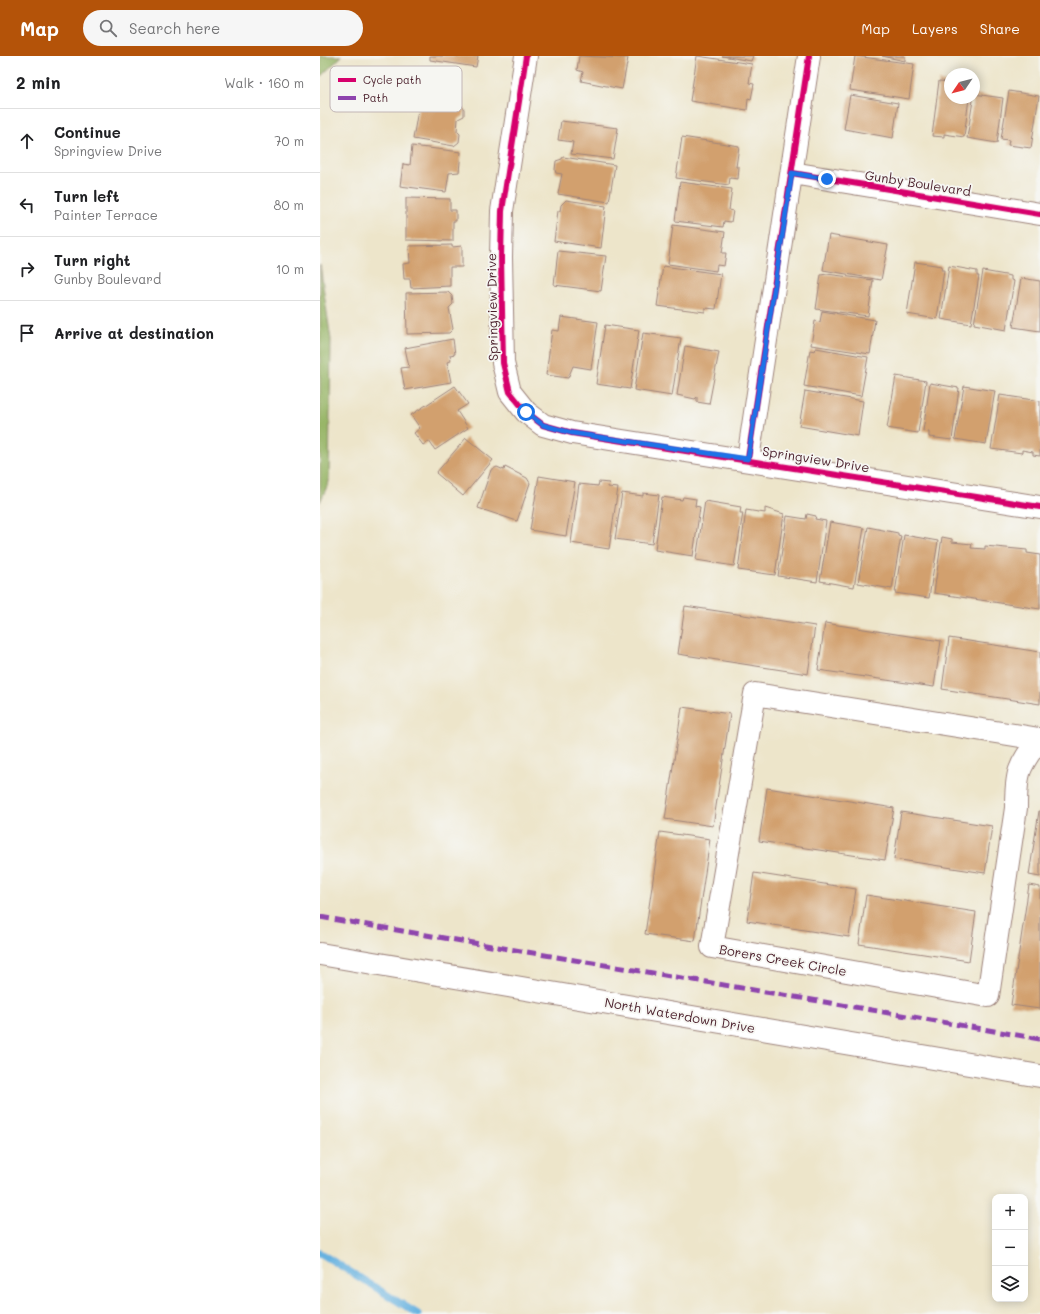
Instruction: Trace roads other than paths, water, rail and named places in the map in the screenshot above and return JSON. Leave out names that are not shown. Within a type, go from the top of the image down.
[{"type":"street","name":"Springview Drive","points":[[526,56],[502,211],[501,257],[503,363],[510,392],[526,412],[543,425],[572,433],[748,459],[1040,507]]},
{"type":"street","points":[[748,459],[809,56]]},
{"type":"street","name":"Gunby Boulevard","points":[[792,173],[1040,214]]},
{"type":"street","name":"Borers Creek Circle","points":[[755,694],[1040,739],[1023,760],[1016,778],[1016,808],[988,996],[712,947],[755,694]]},
{"type":"street","name":"North Waterdown Drive","points":[[320,954],[1040,1076]]},
{"type":"waterway","points":[[320,1253],[418,1314]]}]
